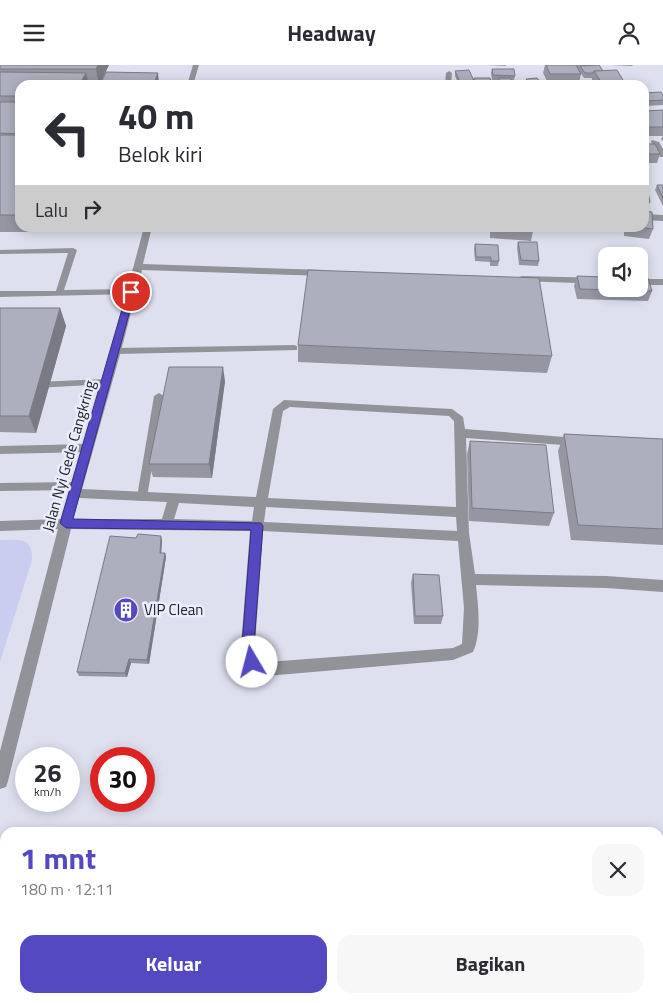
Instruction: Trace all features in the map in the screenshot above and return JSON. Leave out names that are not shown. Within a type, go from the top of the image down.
[{"type":"street","points":[[192,80],[196,65]]},
{"type":"street","points":[[449,80],[450,73]]},
{"type":"street","points":[[655,141],[663,155]]},
{"type":"street","points":[[649,217],[663,218]]},
{"type":"street","name":"Jalan Nyi Gede Cangkring","points":[[0,781],[66,523],[116,351],[147,232]]},
{"type":"street","points":[[138,267],[335,273]]},
{"type":"street","points":[[511,279],[598,281]]},
{"type":"street","points":[[648,281],[663,282]]},
{"type":"street","points":[[288,403],[452,413],[459,420],[460,433],[462,512],[469,579],[471,638],[468,648],[453,654],[266,669],[252,662],[248,645],[257,526],[261,501],[278,409],[288,403]]},
{"type":"street","points":[[460,433],[586,443]]},
{"type":"street","points":[[76,490],[142,497],[261,501],[462,512]]},
{"type":"street","points":[[167,525],[174,498]]},
{"type":"street","points":[[0,526],[66,523],[257,526],[464,536]]},
{"type":"street","points":[[469,579],[606,582],[663,586]]},
{"type":"lane","points":[[0,251],[73,251],[59,293]]},
{"type":"lane","points":[[0,294],[131,292]]},
{"type":"lane","points":[[116,351],[294,348]]},
{"type":"lane","points":[[24,385],[106,382]]},
{"type":"lane","points":[[142,497],[159,396]]},
{"type":"lane","points":[[0,450],[87,449]]},
{"type":"lane","points":[[0,487],[76,490]]},
{"type":"shaded area","points":[[0,540],[19,540],[27,543],[32,552],[32,560],[0,662]]},
{"type":"building","points":[[0,65],[98,65],[96,69],[0,69]]},
{"type":"building","points":[[546,65],[576,65],[581,74],[550,74]]},
{"type":"building","points":[[599,65],[603,71],[594,71],[593,73],[585,73],[580,66]]},
{"type":"building","points":[[492,69],[514,69],[515,76],[493,75]]},
{"type":"building","points":[[469,70],[474,80],[459,80],[455,71]]},
{"type":"building","points":[[617,70],[623,80],[600,80],[594,71]]},
{"type":"building","points":[[0,72],[86,73],[82,80],[15,80],[15,96],[0,96]]},
{"type":"building","points":[[106,72],[158,73],[155,80],[102,80]]},
{"type":"building","points":[[474,78],[490,78],[491,80],[474,80]]},
{"type":"building","points":[[498,78],[510,78],[511,80],[499,80]]},
{"type":"building","points":[[537,78],[539,80],[527,80]]},
{"type":"building","points":[[661,92],[663,100],[649,101],[649,93]]},
{"type":"building","points":[[0,102],[15,102],[15,134],[0,133]]},
{"type":"building","points":[[663,110],[663,127],[649,127],[649,111]]},
{"type":"building","points":[[0,135],[15,135],[15,215],[0,215]]},
{"type":"building","points":[[649,144],[655,144],[660,154],[649,154]]},
{"type":"building","points":[[657,185],[663,185],[663,198]]},
{"type":"building","points":[[649,212],[652,212],[653,229],[649,228]]},
{"type":"building","points":[[518,242],[537,242],[539,261],[521,260]]},
{"type":"building","points":[[475,244],[498,245],[499,261],[491,261],[491,257],[476,257]]},
{"type":"building","points":[[308,270],[539,278],[552,356],[298,345]]},
{"type":"building","points":[[577,276],[598,277],[598,290],[580,289]]},
{"type":"building","points":[[648,278],[652,291],[648,291]]},
{"type":"building","points":[[0,308],[60,308],[29,416],[0,416]]},
{"type":"building","points":[[169,367],[223,367],[209,464],[149,464]]},
{"type":"building","points":[[564,434],[663,439],[663,529],[578,525]]},
{"type":"building","points":[[470,441],[546,445],[554,513],[472,508]]},
{"type":"building","name":"VIP Clean","points":[[138,534],[161,536],[160,553],[165,553],[147,660],[129,659],[125,673],[77,672],[110,536],[136,538]]},
{"type":"building","points":[[413,574],[439,575],[443,616],[415,616]]},
{"type":"place","name":"VIP Clean","points":[[126,610]]},
{"type":"route","points":[[131,292],[116,351],[66,523],[257,526],[248,645],[252,662]]}]
